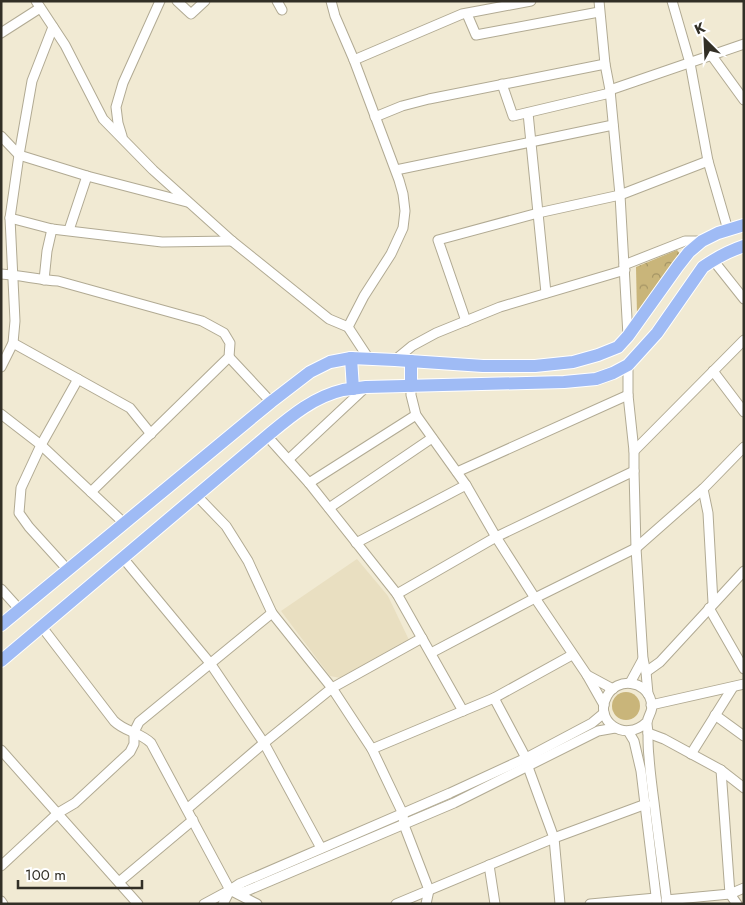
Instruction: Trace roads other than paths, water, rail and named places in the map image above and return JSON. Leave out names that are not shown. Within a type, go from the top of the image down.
[{"type":"main road","points":[[1,625],[310,372],[330,362],[351,358],[483,366],[535,366],[573,362],[601,354],[618,347],[628,336],[689,252],[702,241],[744,225]]},
{"type":"main road","points":[[1,660],[267,436],[306,406],[331,394],[359,388],[564,382],[596,379],[608,375],[628,365],[652,338],[703,267],[732,249],[744,246]]},
{"type":"main road","points":[[638,323],[652,338]]},
{"type":"main road","points":[[601,354],[608,375]]},
{"type":"main road","points":[[351,358],[359,388]]},
{"type":"main road","points":[[411,361],[411,386]]},
{"type":"street","points":[[123,138],[116,107],[124,83],[160,1]]},
{"type":"street","points":[[177,1],[191,14],[205,1]]},
{"type":"street","points":[[277,1],[282,10]]},
{"type":"street","points":[[331,1],[335,16],[396,170],[403,194],[405,211],[403,228],[391,254],[364,296],[348,327]]},
{"type":"street","points":[[354,60],[462,14],[531,1]]},
{"type":"street","points":[[599,1],[620,195],[628,336]]},
{"type":"street","points":[[672,1],[690,63],[708,161],[728,230]]},
{"type":"street","points":[[1,33],[38,3],[65,45],[103,119],[154,170],[232,241],[329,319],[348,327],[369,359]]},
{"type":"street","points":[[467,14],[476,35],[600,12]]},
{"type":"street","points":[[1,367],[13,343],[15,321],[10,218],[19,155],[32,80],[53,27]]},
{"type":"street","points":[[502,84],[513,116],[610,91],[744,44]]},
{"type":"street","points":[[712,56],[744,100]]},
{"type":"street","points":[[375,117],[402,106],[429,99],[605,64]]},
{"type":"street","points":[[528,113],[546,293]]},
{"type":"street","points":[[396,170],[613,125]]},
{"type":"street","points":[[1,136],[19,155],[87,176],[190,203]]},
{"type":"street","points":[[466,321],[438,240],[538,213],[620,195],[708,161]]},
{"type":"street","points":[[69,230],[87,176]]},
{"type":"street","points":[[10,218],[52,229],[162,242],[232,241]]},
{"type":"street","points":[[44,280],[52,229]]},
{"type":"street","points":[[395,360],[412,346],[436,333],[500,307],[624,268],[685,241],[702,241]]},
{"type":"street","points":[[713,260],[744,298]]},
{"type":"street","points":[[1,274],[58,281],[202,321],[224,333],[230,343],[228,357],[91,492]]},
{"type":"street","points":[[634,451],[744,340]]},
{"type":"street","points":[[13,343],[130,408],[151,434]]},
{"type":"street","points":[[228,357],[271,402]]},
{"type":"street","points":[[411,386],[411,395],[416,415],[466,485],[534,598],[587,676],[609,723],[615,728],[628,731],[636,730],[647,722],[651,705],[643,659],[636,548],[634,451],[628,395],[628,365]]},
{"type":"street","points":[[713,371],[744,412]]},
{"type":"street","points":[[68,570],[29,528],[19,513],[20,488],[41,445],[78,379]]},
{"type":"street","points":[[289,459],[359,388]]},
{"type":"street","points":[[456,472],[628,395]]},
{"type":"street","points":[[1,414],[41,445],[125,524]]},
{"type":"street","points":[[309,483],[416,415]]},
{"type":"street","points":[[267,436],[309,483],[397,594],[463,711]]},
{"type":"street","points":[[329,508],[432,438]]},
{"type":"street","points":[[431,653],[534,598],[636,548],[703,489],[744,447]]},
{"type":"street","points":[[397,594],[496,537],[634,471]]},
{"type":"street","points":[[356,543],[466,485]]},
{"type":"street","points":[[703,489],[708,513],[711,606],[744,669]]},
{"type":"street","points":[[197,496],[226,526],[248,561],[272,613],[332,688],[372,749],[403,814],[404,824],[429,890],[426,904]]},
{"type":"street","points":[[123,558],[210,663],[264,743],[321,848]]},
{"type":"street","points":[[646,672],[660,662],[744,571]]},
{"type":"street","points":[[1,589],[20,610]]},
{"type":"street","points":[[1,866],[58,813],[75,803],[130,752],[134,744],[134,732],[139,722],[149,712],[272,613]]},
{"type":"street","points":[[42,627],[114,720],[124,728],[147,739],[154,748],[230,890],[257,904]]},
{"type":"street","points":[[187,809],[332,688],[422,638]]},
{"type":"street","points":[[372,749],[494,698],[572,655]]},
{"type":"street","points":[[630,683],[643,659]]},
{"type":"street","points":[[587,676],[613,689]]},
{"type":"street","points":[[230,890],[244,892],[454,803],[592,723],[604,709],[606,696],[616,686],[630,683],[638,685],[648,694]]},
{"type":"street","points":[[651,705],[744,684]]},
{"type":"street","points":[[691,754],[733,687]]},
{"type":"street","points":[[494,698],[527,762],[554,838],[560,904]]},
{"type":"street","points":[[715,714],[744,736]]},
{"type":"street","points":[[647,722],[649,757],[666,902],[730,894],[744,888]]},
{"type":"street","points":[[204,904],[239,884],[321,848],[598,732],[615,728]]},
{"type":"street","points":[[590,904],[656,901],[642,771],[634,741],[628,731]]},
{"type":"street","points":[[648,733],[664,739],[721,770],[744,788]]},
{"type":"street","points":[[1,750],[138,904]]},
{"type":"street","points":[[721,770],[730,894],[737,904]]},
{"type":"street","points":[[396,904],[554,838],[646,804]]},
{"type":"street","points":[[119,882],[193,820]]},
{"type":"street","points":[[489,865],[496,904]]},
{"type":"street","points":[[223,904],[230,890]]}]
